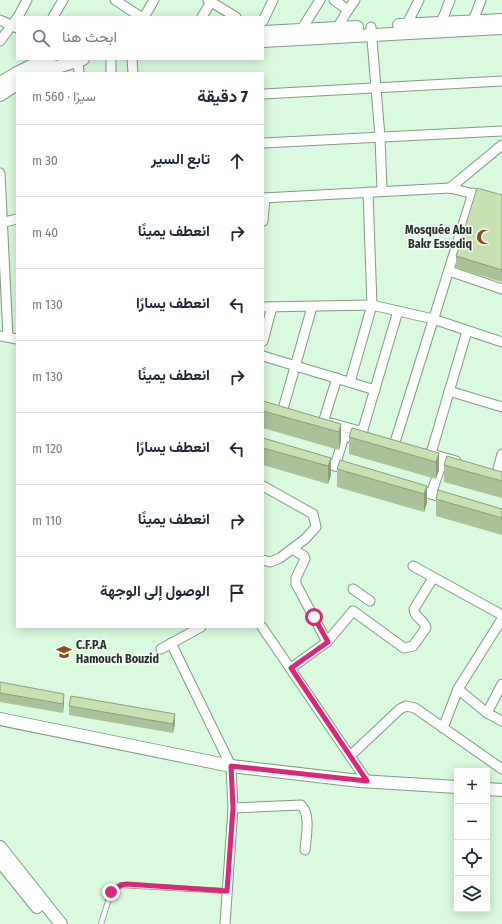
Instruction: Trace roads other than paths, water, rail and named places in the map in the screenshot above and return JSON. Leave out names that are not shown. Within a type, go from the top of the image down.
[{"type":"main road","points":[[264,32],[337,28],[371,30],[407,24],[440,27],[473,21],[502,20]]},
{"type":"main road","points":[[264,41],[371,30],[440,27],[502,28]]},
{"type":"main road","points":[[21,72],[75,60]]},
{"type":"main road","points":[[0,84],[16,74]]},
{"type":"main road","points":[[0,95],[16,85]]},
{"type":"main road","points":[[0,719],[231,766],[367,781],[454,787]]},
{"type":"main road","points":[[490,789],[502,790]]},
{"type":"main road","points":[[0,853],[51,924]]},
{"type":"main road","points":[[0,853],[61,924]]},
{"type":"street","points":[[19,16],[27,0]]},
{"type":"street","points":[[54,16],[63,0]]},
{"type":"street","points":[[116,0],[140,16]]},
{"type":"street","points":[[143,16],[154,0]]},
{"type":"street","points":[[264,19],[273,0]]},
{"type":"street","points":[[301,30],[320,0]]},
{"type":"street","points":[[334,0],[348,10]]},
{"type":"street","points":[[337,28],[355,0]]},
{"type":"street","points":[[407,24],[419,0]]},
{"type":"street","points":[[440,27],[450,0]]},
{"type":"street","points":[[473,21],[481,0]]},
{"type":"street","points":[[202,16],[210,1],[234,16]]},
{"type":"street","points":[[0,20],[16,22]]},
{"type":"street","points":[[0,41],[16,22]]},
{"type":"street","points":[[371,30],[380,137],[382,190]]},
{"type":"street","points":[[79,72],[80,60]]},
{"type":"street","points":[[111,60],[111,72]]},
{"type":"street","points":[[132,60],[133,72]]},
{"type":"street","points":[[264,94],[502,81]]},
{"type":"street","points":[[264,143],[502,131]]},
{"type":"street","points":[[450,188],[502,145]]},
{"type":"street","points":[[0,173],[8,337]]},
{"type":"street","points":[[264,198],[382,190],[450,188],[487,198]]},
{"type":"street","points":[[350,382],[372,305],[368,192]]},
{"type":"street","points":[[393,445],[473,194]]},
{"type":"street","points":[[2,223],[16,219]]},
{"type":"street","points":[[449,271],[502,289]]},
{"type":"street","points":[[264,332],[267,307],[372,305],[433,319],[466,331],[501,338]]},
{"type":"street","points":[[282,412],[312,307]]},
{"type":"street","points":[[364,435],[375,390],[398,311]]},
{"type":"street","points":[[430,457],[466,331]]},
{"type":"street","points":[[264,356],[375,390]]},
{"type":"street","points":[[319,424],[337,378]]},
{"type":"street","points":[[449,391],[502,407]]},
{"type":"street","points":[[319,424],[344,436],[364,435]]},
{"type":"street","points":[[319,424],[364,435],[373,444]]},
{"type":"street","points":[[335,466],[344,436]]},
{"type":"street","points":[[416,453],[430,457],[466,468],[442,465],[430,457]]},
{"type":"street","points":[[502,454],[494,474],[502,482]]},
{"type":"street","points":[[306,458],[356,472]]},
{"type":"street","points":[[431,494],[442,465]]},
{"type":"street","points":[[405,486],[459,503]]},
{"type":"street","points":[[264,487],[314,514],[316,527],[313,532],[274,561],[270,562],[264,560]]},
{"type":"street","points":[[292,549],[304,556],[305,559],[296,578],[296,584],[328,642]]},
{"type":"street","points":[[414,566],[502,616]]},
{"type":"street","points":[[353,611],[404,648],[410,648],[426,631],[425,624],[415,616],[414,609],[433,578]]},
{"type":"street","points":[[291,668],[328,642],[353,611],[366,598],[353,589]]},
{"type":"street","points":[[443,728],[458,689],[502,619]]},
{"type":"street","points":[[161,649],[171,643],[186,630],[196,628]]},
{"type":"street","points":[[263,628],[367,781]]},
{"type":"street","points":[[171,643],[231,766],[233,808],[225,924]]},
{"type":"street","points":[[487,713],[502,684]]},
{"type":"street","points":[[458,689],[487,713],[502,722]]},
{"type":"street","points":[[350,756],[406,706],[415,708],[502,768]]},
{"type":"street","points":[[233,808],[301,805],[305,810],[306,816],[305,850]]},
{"type":"lane","points":[[101,924],[111,892],[121,885],[227,891]]},
{"type":"place","name":"Mosquée Abu Bakr Essediq","points":[[484,237]]},
{"type":"place","name":"C.F.P.A Hamouch Bouzid","points":[[64,652]]}]
